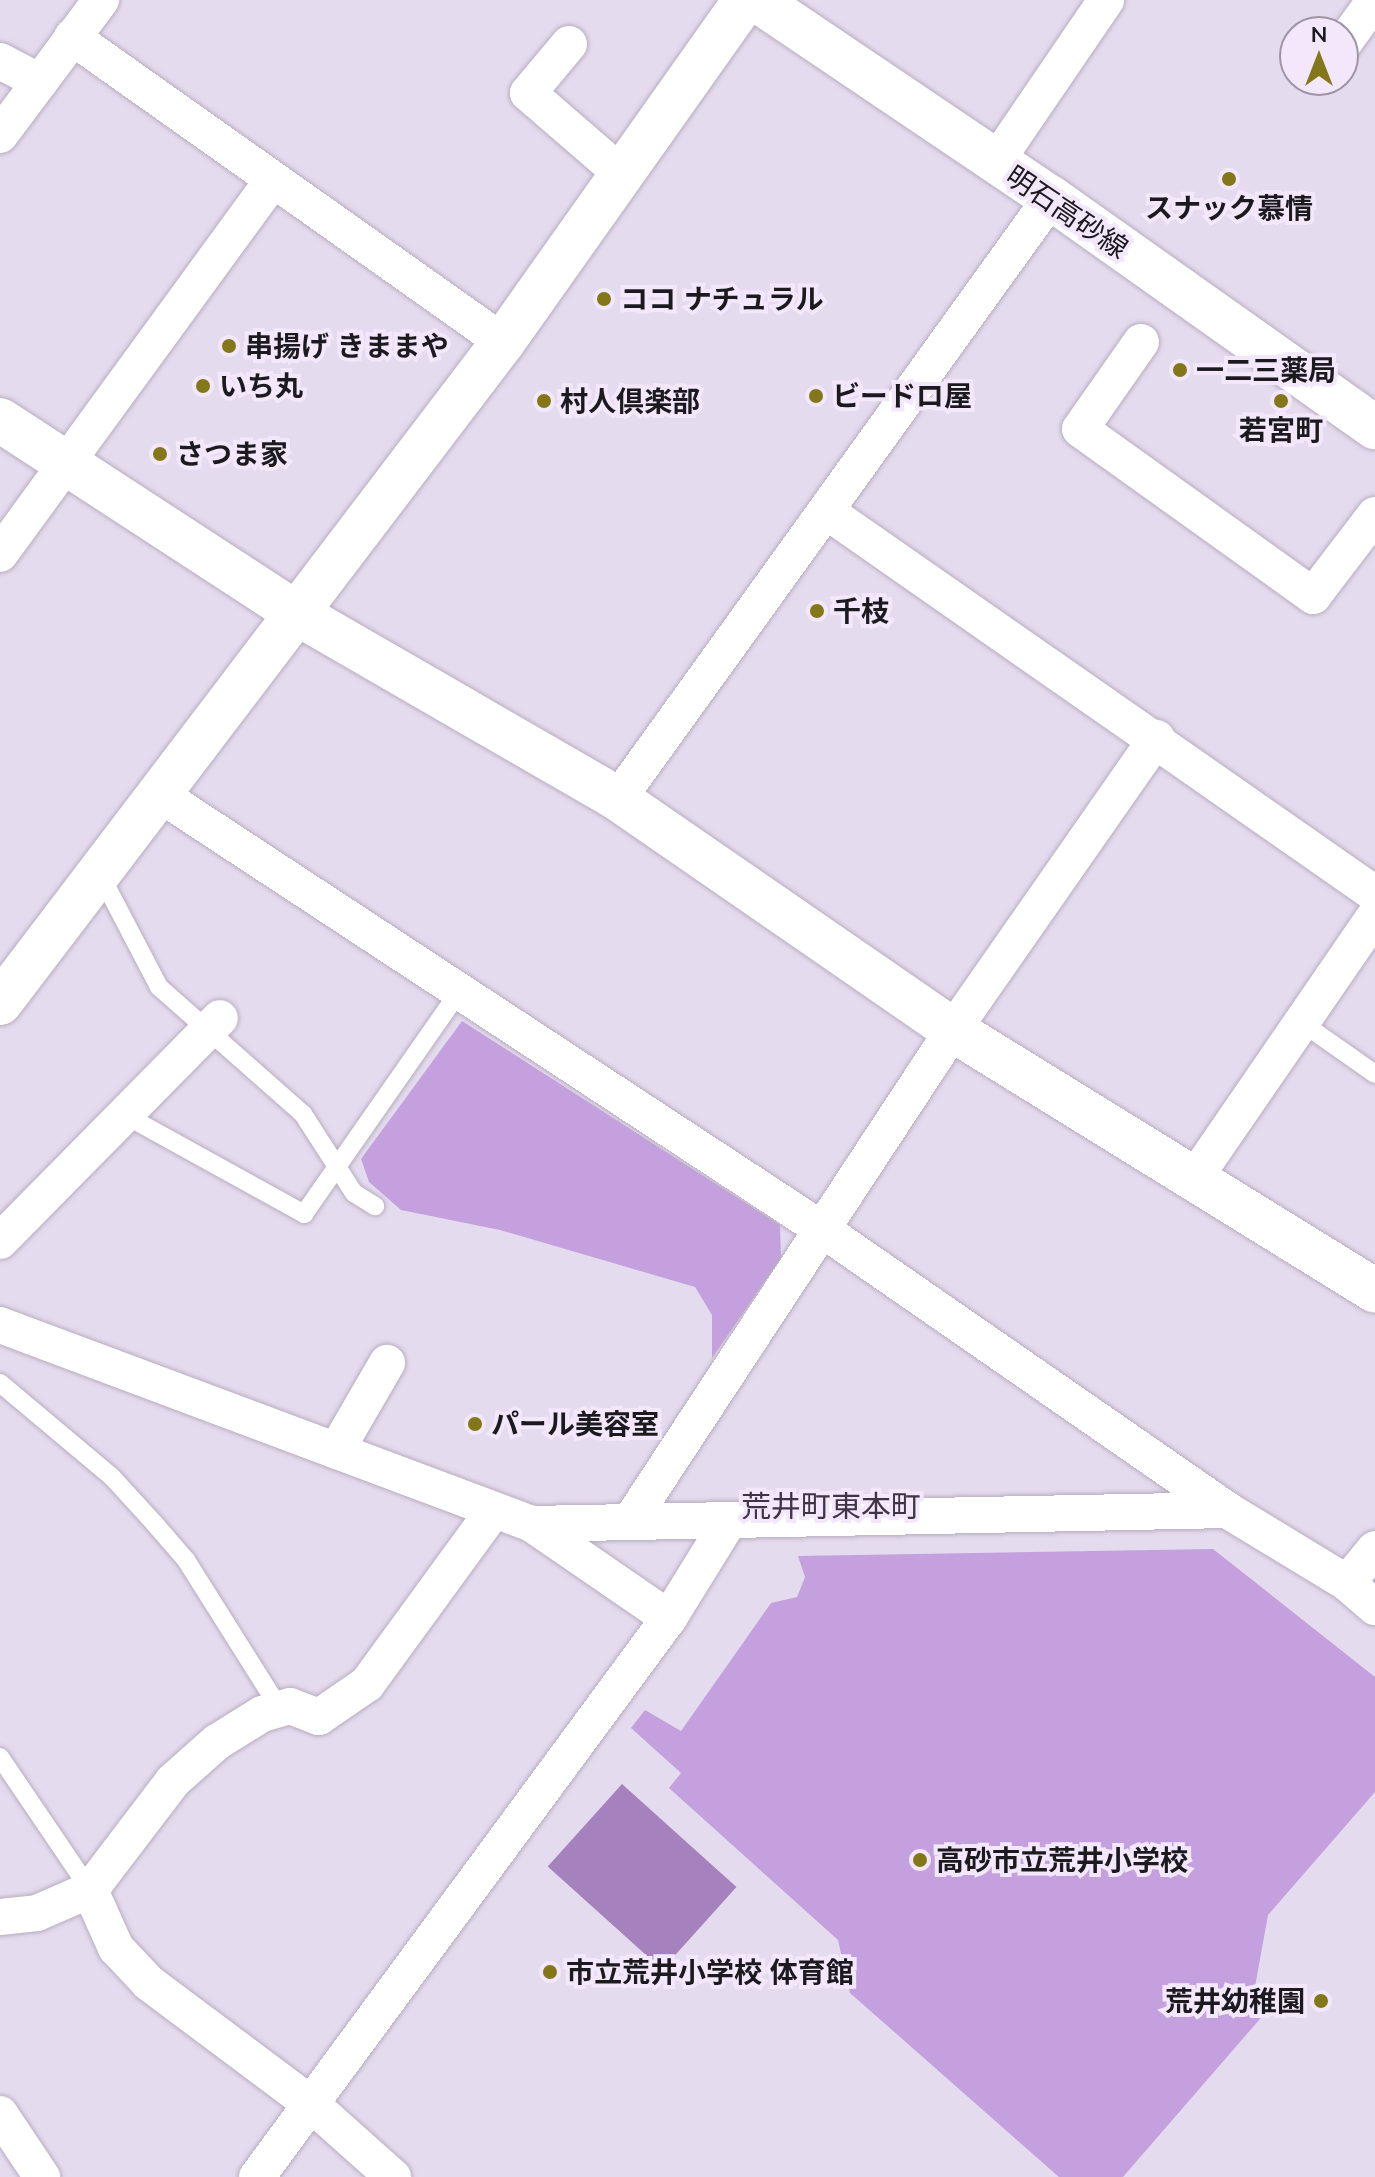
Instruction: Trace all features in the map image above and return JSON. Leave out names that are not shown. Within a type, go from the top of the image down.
[{"type":"street","points":[[0,135],[101,0]]},
{"type":"street","points":[[0,1003],[503,342],[745,0]]},
{"type":"street","name":"明石高砂線","points":[[757,0],[1051,198],[1375,427]]},
{"type":"street","points":[[995,163],[1106,0]]},
{"type":"street","points":[[1359,22],[1375,0]]},
{"type":"street","points":[[72,37],[503,342]]},
{"type":"street","points":[[569,44],[528,93],[622,174]]},
{"type":"street","points":[[0,61],[40,82]]},
{"type":"street","points":[[0,554],[273,180]]},
{"type":"street","points":[[618,799],[1051,198]]},
{"type":"street","points":[[1141,342],[1080,429],[1313,596],[1375,515]]},
{"type":"street","points":[[0,420],[298,614],[618,799],[953,1030],[1196,1176],[1375,1291]]},
{"type":"street","points":[[826,511],[1157,738],[1375,894]]},
{"type":"street","points":[[631,1520],[953,1030],[1157,738]]},
{"type":"street","points":[[159,794],[823,1230],[1227,1510],[1347,1583],[1375,1607]]},
{"type":"street","points":[[1196,1176],[1375,916]]},
{"type":"street","points":[[0,1241],[214,1025]]},
{"type":"street","points":[[0,1325],[532,1524],[669,1618]]},
{"type":"street","points":[[336,1451],[387,1363]]},
{"type":"street","points":[[0,1917],[37,1913],[90,1890],[173,1781],[217,1742],[262,1714],[290,1706],[319,1717],[367,1684],[494,1510]]},
{"type":"street","points":[[532,1524],[631,1520],[727,1524],[1227,1510]]},
{"type":"street","points":[[257,2177],[669,1618],[727,1524]]},
{"type":"street","points":[[1347,1583],[1375,1549]]},
{"type":"street","points":[[90,1890],[116,1948],[149,1983],[311,2104],[393,2177]]},
{"type":"street","points":[[0,2114],[22,2163]]},
{"type":"lane","points":[[99,873],[159,987],[214,1025],[303,1114],[354,1193],[375,1206]]},
{"type":"lane","points":[[125,1115],[304,1214],[459,992]]},
{"type":"lane","points":[[1301,1022],[1375,1074]]},
{"type":"lane","points":[[0,1383],[112,1477],[186,1560],[280,1709]]},
{"type":"lane","points":[[0,1757],[90,1890]]},
{"type":"shaded area","points":[[462,1021],[780,1225],[781,1258],[712,1358],[712,1315],[695,1287],[500,1230],[401,1210],[369,1182],[361,1159]]},
{"type":"shaded area","name":"高砂市立荒井小学校","points":[[1213,1549],[1375,1677],[1375,1792],[1268,1915],[1255,1987],[1266,2012],[1123,2177],[1059,2177],[850,1993],[838,1940],[669,1788],[681,1773],[631,1728],[645,1710],[681,1731],[771,1603],[797,1597],[805,1577],[798,1556]]},
{"type":"shaded area","points":[[622,1784],[736,1887],[662,1970],[548,1866]]},
{"type":"place","name":"スナック慕情","points":[[1229,179]]},
{"type":"place","name":"ココ ナチュラル","points":[[604,299]]},
{"type":"place","name":"串揚げ きままや","points":[[229,346]]},
{"type":"place","name":"一二三薬局","points":[[1180,370]]},
{"type":"place","name":"いち丸","points":[[203,386]]},
{"type":"place","name":"ビードロ屋","points":[[816,396]]},
{"type":"place","name":"村人倶楽部","points":[[544,401]]},
{"type":"place","name":"若宮町","points":[[1281,401]]},
{"type":"place","name":"さつま家","points":[[160,454]]},
{"type":"place","name":"千枝","points":[[817,611]]},
{"type":"place","name":"パール美容室","points":[[475,1424]]},
{"type":"place","name":"高砂市立荒井小学校","points":[[920,1860]]},
{"type":"place","name":"市立荒井小学校 体育館","points":[[550,1972]]},
{"type":"place","name":"荒井幼稚園","points":[[1321,2001]]},
{"type":"district","name":"荒井町東本町","points":[[831,1506]]}]
